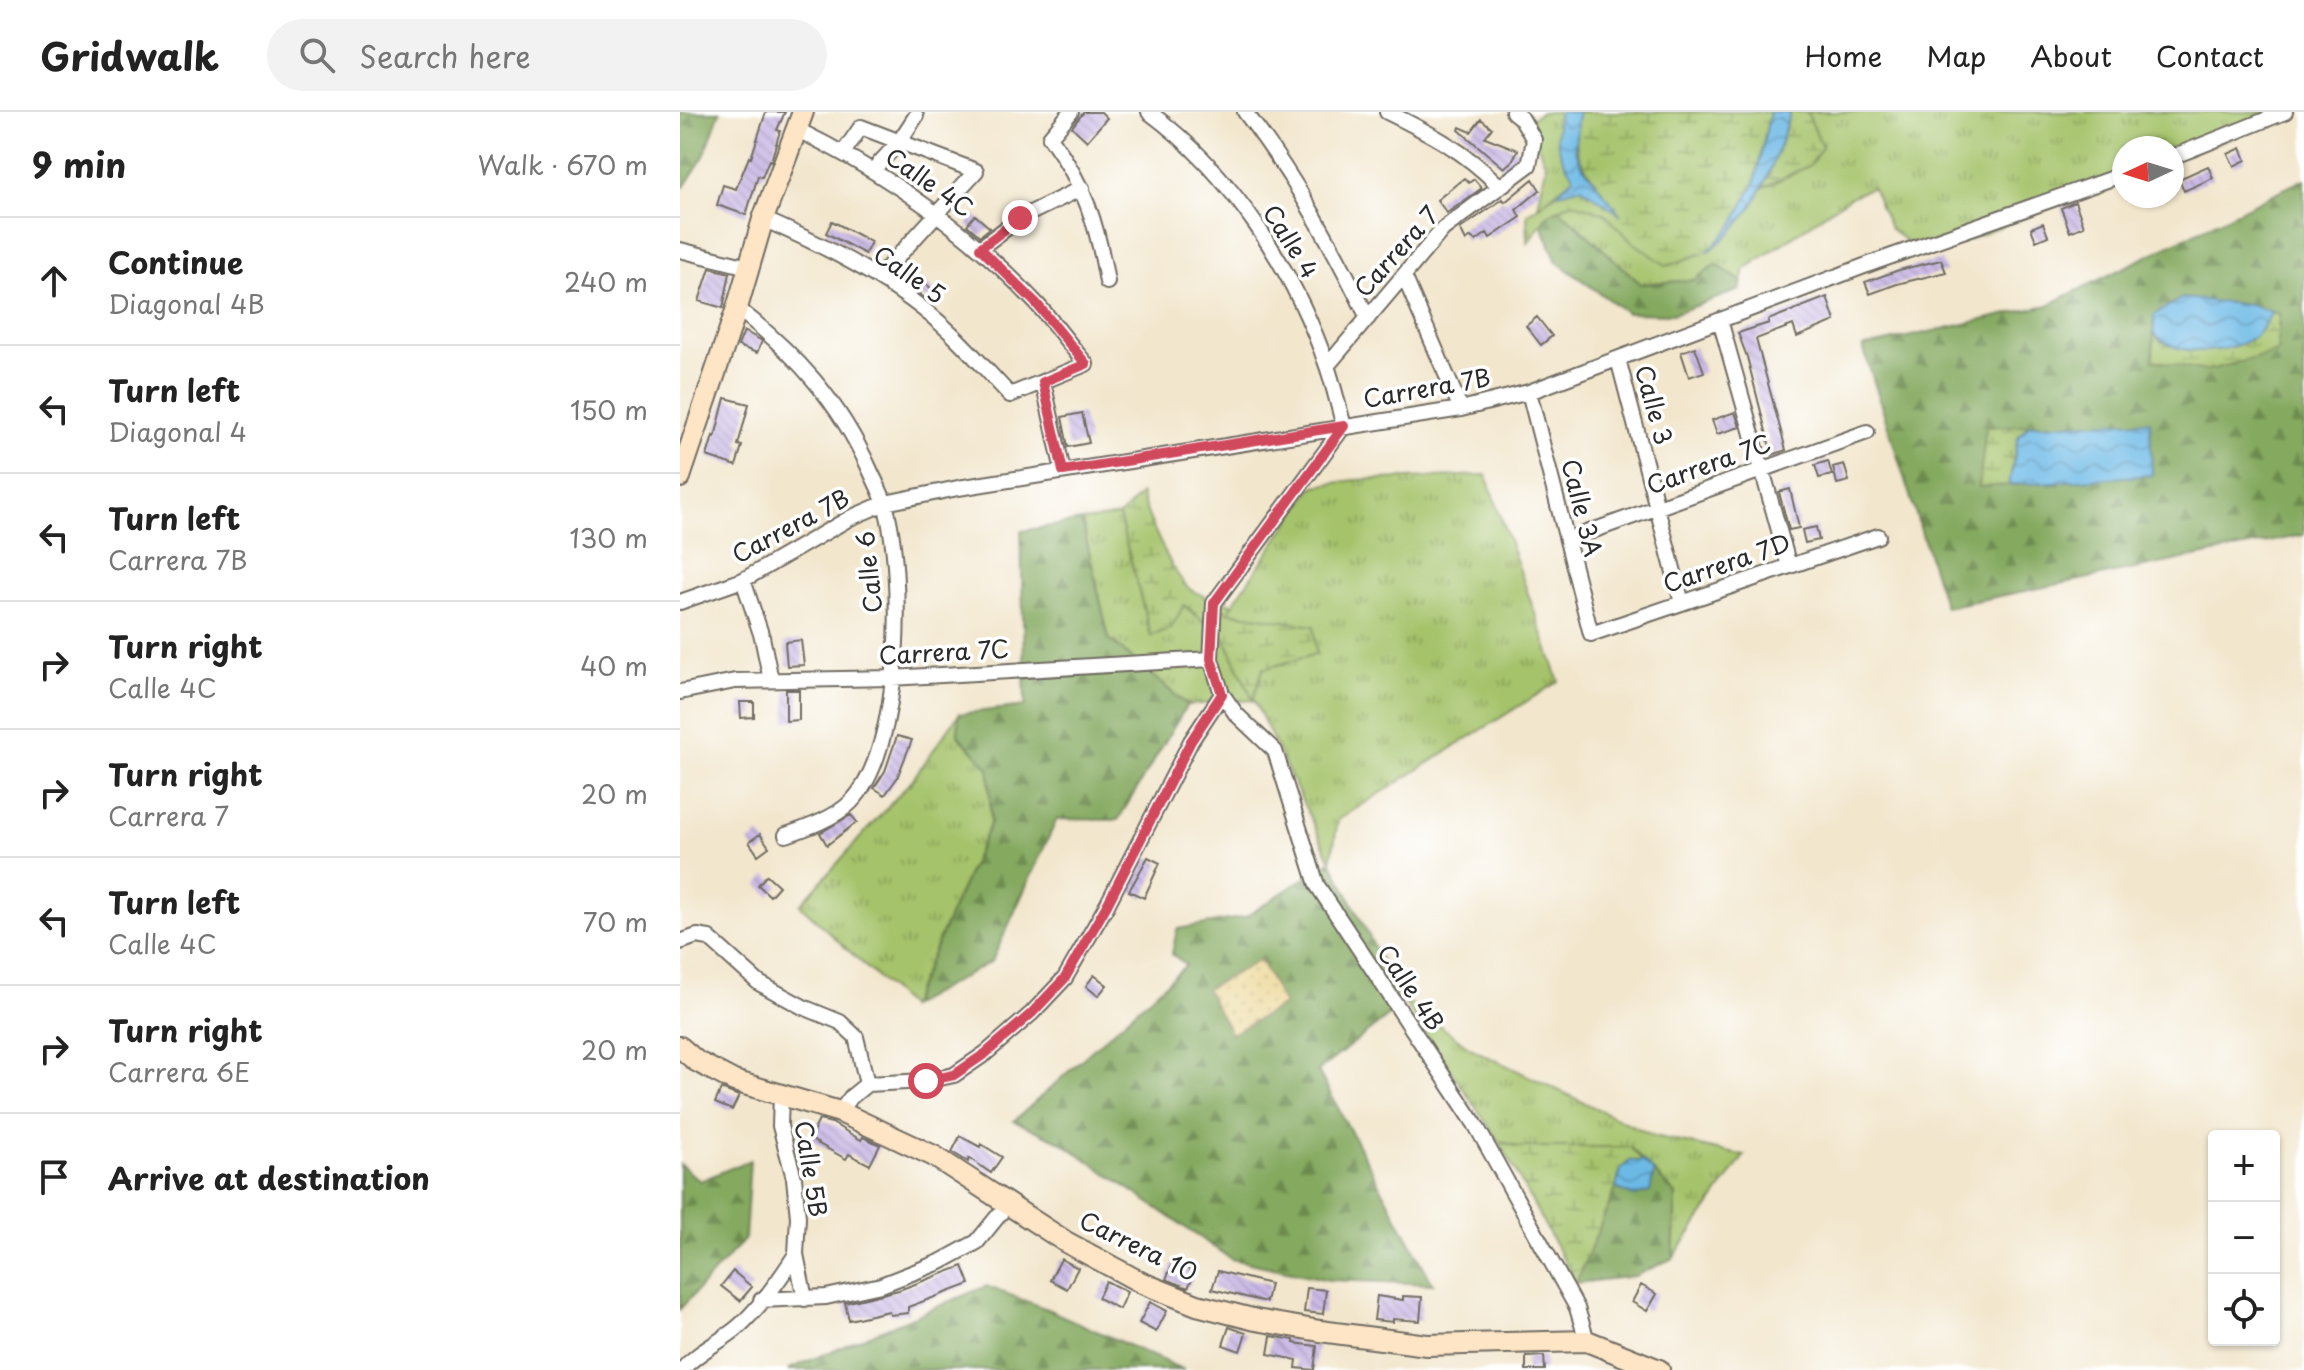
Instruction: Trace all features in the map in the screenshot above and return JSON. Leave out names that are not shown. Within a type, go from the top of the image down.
[{"type":"street","points":[[1071,112],[1050,137],[1082,188],[1099,234],[1107,282]]},
{"type":"street","name":"Calle 4","points":[[1149,112],[1214,173],[1261,232],[1299,297],[1327,366],[1344,426]]},
{"type":"street","points":[[1245,112],[1272,147],[1324,230],[1368,318]]},
{"type":"street","points":[[1387,112],[1445,141],[1498,185]]},
{"type":"street","name":"Carrera 7","points":[[1327,366],[1443,229],[1498,185],[1529,165],[1534,140],[1522,119],[1513,112]]},
{"type":"street","points":[[2184,152],[2285,112]]},
{"type":"street","points":[[873,170],[899,142],[916,116]]},
{"type":"street","points":[[680,477],[737,308],[763,219],[800,121]]},
{"type":"street","name":"Calle 4C","points":[[800,121],[843,153],[938,213],[980,248],[1036,303],[1086,364],[1043,382]]},
{"type":"street","points":[[843,153],[861,127],[976,171],[879,277]]},
{"type":"street","name":"Carrera 7B","points":[[680,602],[743,580],[850,518],[885,503],[958,488],[1461,409],[1529,392],[1875,262],[2112,178]]},
{"type":"street","points":[[980,248],[1020,218],[1082,188]]},
{"type":"street","name":"Calle 5","points":[[763,219],[823,245],[879,277],[949,331],[1010,395],[1043,382]]},
{"type":"street","points":[[680,250],[748,267]]},
{"type":"street","points":[[1404,276],[1461,409]]},
{"type":"street","name":"Calle 6","points":[[737,308],[775,338],[810,373],[839,412],[885,503],[894,559],[898,619],[887,730],[874,769],[850,803],[810,826],[786,835]]},
{"type":"street","points":[[1720,320],[1789,566]]},
{"type":"street","name":"Calle 3","points":[[1618,359],[1682,603]]},
{"type":"street","points":[[1043,382],[1063,471]]},
{"type":"street","name":"Calle 3A","points":[[1529,392],[1591,634]]},
{"type":"street","points":[[1211,659],[1214,603],[1344,426]]},
{"type":"street","name":"Carrera 7C","points":[[1567,540],[1867,432]]},
{"type":"street","name":"Carrera 7D","points":[[1591,634],[1878,536]]},
{"type":"street","points":[[743,580],[762,637],[771,680]]},
{"type":"street","name":"Carrera 7C","points":[[680,692],[735,681],[891,678],[1211,659]]},
{"type":"street","name":"Calle 4B","points":[[1211,659],[1222,694],[1236,714],[1275,751],[1317,885],[1475,1124],[1577,1308],[1587,1341]]},
{"type":"street","points":[[840,1112],[851,1097],[867,1084],[926,1081],[954,1075],[1032,1013],[1065,978],[1107,905],[1191,741],[1222,694]]},
{"type":"street","points":[[680,942],[697,936],[709,938],[759,983],[803,1007],[840,1022],[856,1037],[867,1084]]},
{"type":"street","name":"Carrera 10","points":[[680,1047],[696,1061],[734,1081],[840,1112],[934,1156],[1066,1242],[1142,1283],[1197,1305],[1256,1320],[1427,1345],[1587,1341],[1659,1370]]},
{"type":"street","name":"Calle 5B","points":[[781,1093],[780,1126],[794,1178],[798,1217],[796,1254],[805,1299]]},
{"type":"street","points":[[761,1300],[805,1299],[881,1285],[940,1262],[977,1242],[1007,1205]]},
{"type":"street","points":[[682,1370],[705,1349],[738,1327],[796,1254]]},
{"type":"green space","points":[[680,112],[720,112],[704,156],[684,187],[680,187]]},
{"type":"green space","points":[[1542,112],[1559,112],[1558,138],[1575,177],[1538,206],[1546,166],[1528,120]]},
{"type":"green space","points":[[1578,112],[1770,112],[1755,182],[1733,226],[1709,251],[1667,266],[1630,240],[1604,213],[1572,202],[1547,215],[1528,243],[1527,214],[1556,194],[1581,187],[1589,194],[1596,182],[1583,165],[1577,150]]},
{"type":"green space","points":[[1790,112],[1807,112],[1822,147],[1810,165],[1762,188],[1782,140]]},
{"type":"green space","points":[[1807,112],[2296,112],[2184,155],[2184,136],[2112,136],[2112,184],[1924,257],[1890,228],[1872,187],[1850,197],[1745,269],[1742,282],[1716,264],[1694,280],[1641,284],[1559,209],[1572,202],[1604,213],[1630,240],[1753,206],[1762,188],[1810,165],[1822,147]]},
{"type":"green space","points":[[2304,179],[2304,535],[1945,607],[1863,347],[2048,305]],"holes":[[[2182,299],[2250,305],[2279,314],[2277,351],[2153,360],[2154,316]],[[2150,422],[2151,475],[1979,487],[1987,427]]]},
{"type":"green space","points":[[1559,209],[1641,284],[1694,280],[1716,264],[1742,282],[1740,290],[1673,314],[1627,313],[1557,262],[1541,223],[1547,215]]},
{"type":"green space","points":[[2272,312],[2279,314],[2277,352],[2206,371],[2153,360],[2154,334],[2161,342],[2255,337]]},
{"type":"green space","points":[[2029,425],[2018,437],[2009,485],[1979,487],[1986,427]]},
{"type":"green space","points":[[1486,475],[1559,681],[1338,820],[1331,861],[1254,700],[1187,705],[1109,639],[1082,521],[1119,516],[1151,636],[1171,627],[1183,605],[1224,637],[1253,699],[1263,669],[1316,654],[1227,612],[1314,486],[1354,480]]},
{"type":"green space","points":[[1141,494],[1169,560],[1191,590],[1233,604],[1228,612],[1314,626],[1316,654],[1263,669],[1253,700],[1224,637],[1184,605],[1171,628],[1151,636],[1119,516]]},
{"type":"green space","points":[[1082,521],[1109,639],[1187,705],[1118,820],[1057,819],[992,961],[909,1007],[991,822],[989,768],[958,735],[959,714],[1025,706],[1021,531]]},
{"type":"green space","points":[[959,714],[958,736],[989,767],[991,822],[909,1007],[800,905],[912,780]]},
{"type":"green space","points":[[1331,861],[1399,995],[1388,1016],[1318,1071],[1433,1284],[1329,1280],[1231,1259],[1061,1142],[1014,1121],[1186,965],[1172,954],[1177,929],[1245,917]]},
{"type":"green space","points":[[1399,995],[1470,1048],[1654,1136],[1744,1156],[1673,1258],[1676,1195],[1630,1148],[1518,1147],[1499,1141]]},
{"type":"green space","points":[[1499,1141],[1518,1147],[1630,1147],[1643,1161],[1630,1161],[1621,1169],[1576,1283]]},
{"type":"green space","points":[[750,1160],[745,1239],[680,1309],[680,1164],[700,1181]]},
{"type":"green space","points":[[1654,1172],[1676,1195],[1673,1258],[1635,1276],[1576,1283],[1616,1188],[1634,1196],[1649,1192]]},
{"type":"green space","points":[[986,1286],[1047,1309],[1184,1370],[787,1370]]},
{"type":"sand","points":[[1260,960],[1284,1005],[1231,1034],[1206,989]]},
{"type":"water","points":[[1559,112],[1578,112],[1575,149],[1582,165],[1621,215],[1581,187],[1556,194],[1574,177],[1558,146]]},
{"type":"water","points":[[1770,112],[1790,112],[1770,171],[1739,223],[1709,251],[1733,225],[1755,182]]},
{"type":"water","points":[[2182,298],[2250,305],[2272,312],[2257,335],[2243,343],[2217,350],[2188,350],[2175,347],[2154,334],[2154,315]]},
{"type":"water","points":[[2150,421],[2152,475],[2009,485],[2018,437],[2029,425]]},
{"type":"water","points":[[1630,1161],[1643,1161],[1654,1172],[1650,1192],[1634,1196],[1616,1188],[1621,1169]]},
{"type":"building","points":[[766,112],[785,112],[777,130],[780,131],[771,161],[762,177],[758,176],[746,215],[717,205],[723,185],[736,189],[751,158]]},
{"type":"building","points":[[1084,112],[1101,112],[1107,118],[1087,141],[1072,127]]},
{"type":"building","points":[[1481,119],[1492,128],[1485,137],[1518,150],[1504,168],[1459,130],[1460,127],[1471,132]]},
{"type":"building","points":[[2241,148],[2246,160],[2234,166],[2228,154]]},
{"type":"building","points":[[2208,166],[2213,178],[2184,191],[2184,177]]},
{"type":"building","points":[[1464,178],[1469,183],[1474,179],[1482,188],[1447,213],[1437,200]]},
{"type":"building","points":[[1533,179],[1540,190],[1516,210],[1521,217],[1490,238],[1487,233],[1476,241],[1471,237],[1466,241],[1460,229],[1503,199],[1505,202]]},
{"type":"building","points":[[2075,202],[2084,226],[2070,232],[2061,208]]},
{"type":"building","points":[[975,215],[990,228],[980,236],[967,225]]},
{"type":"building","points":[[832,221],[871,242],[865,254],[826,233]]},
{"type":"building","points":[[2043,223],[2048,236],[2036,241],[2031,228]]},
{"type":"building","points":[[1941,260],[1946,272],[1870,294],[1865,282],[1899,270]]},
{"type":"building","points":[[710,268],[730,273],[723,308],[699,301]]},
{"type":"building","points":[[919,278],[934,291],[927,300],[911,287]]},
{"type":"building","points":[[1827,297],[1835,321],[1797,337],[1793,325],[1756,339],[1786,450],[1772,455],[1738,333]]},
{"type":"building","points":[[1537,317],[1552,336],[1541,345],[1526,326]]},
{"type":"building","points":[[744,331],[762,341],[757,353],[738,346]]},
{"type":"building","points":[[1695,347],[1704,372],[1689,377],[1681,352]]},
{"type":"building","points":[[725,398],[749,404],[736,466],[707,456]]},
{"type":"building","points":[[1735,412],[1740,427],[1717,434],[1712,420]]},
{"type":"building","points":[[1082,413],[1089,443],[1068,447],[1062,417]]},
{"type":"building","points":[[1828,461],[1832,475],[1819,478],[1815,465]]},
{"type":"building","points":[[1844,464],[1849,481],[1837,484],[1833,467]]},
{"type":"building","points":[[1790,489],[1799,528],[1789,530],[1779,492]]},
{"type":"building","points":[[1816,527],[1819,540],[1805,543],[1802,530]]},
{"type":"building","points":[[801,640],[804,665],[787,666],[785,642]]},
{"type":"building","points":[[786,690],[799,690],[799,720],[786,721]]},
{"type":"building","points":[[740,702],[754,702],[754,717],[741,718]]},
{"type":"building","points":[[897,736],[912,740],[897,778],[885,795],[874,788],[885,771]]},
{"type":"building","points":[[851,815],[857,822],[827,845],[820,833]]},
{"type":"building","points":[[760,834],[769,847],[758,855],[749,842]]},
{"type":"building","points":[[1148,857],[1160,863],[1144,898],[1129,891]]},
{"type":"building","points":[[767,875],[779,886],[770,896],[758,885]]},
{"type":"building","points":[[1094,975],[1107,985],[1098,996],[1086,986]]},
{"type":"building","points":[[721,1089],[739,1096],[732,1110],[715,1103]]},
{"type":"building","points":[[819,1120],[832,1123],[861,1140],[863,1137],[880,1145],[870,1165],[849,1154],[846,1159],[810,1139]]},
{"type":"building","points":[[960,1136],[1002,1157],[991,1173],[969,1158],[968,1162],[952,1152]]},
{"type":"building","points":[[1061,1259],[1078,1268],[1067,1289],[1050,1280]]},
{"type":"building","points":[[1173,1263],[1195,1272],[1188,1288],[1166,1279]]},
{"type":"building","points":[[963,1266],[970,1284],[908,1307],[908,1313],[890,1315],[889,1311],[849,1320],[845,1303],[899,1290]]},
{"type":"building","points":[[733,1271],[752,1287],[740,1301],[721,1286]]},
{"type":"building","points":[[1218,1271],[1270,1284],[1266,1302],[1212,1289]]},
{"type":"building","points":[[1106,1281],[1127,1292],[1119,1309],[1098,1298]]},
{"type":"building","points":[[1641,1285],[1657,1294],[1647,1311],[1632,1302]]},
{"type":"building","points":[[1307,1288],[1326,1290],[1323,1314],[1304,1312]]},
{"type":"building","points":[[1377,1296],[1403,1300],[1403,1296],[1422,1297],[1420,1321],[1374,1320]]},
{"type":"building","points":[[1150,1302],[1167,1311],[1156,1332],[1139,1323]]},
{"type":"building","points":[[1229,1327],[1246,1333],[1240,1351],[1223,1345]]},
{"type":"building","points":[[1271,1336],[1317,1346],[1314,1370],[1296,1368],[1297,1360],[1268,1354]]},
{"type":"building","points":[[1544,1356],[1545,1370],[1526,1370],[1526,1357]]},
{"type":"route","points":[[926,1081],[954,1075],[986,1053],[1032,1013],[1065,978],[1107,905],[1191,741],[1222,694],[1211,659],[1214,603],[1344,426],[1063,471],[1043,382],[1086,364],[1036,303],[980,248],[1020,218]]}]
